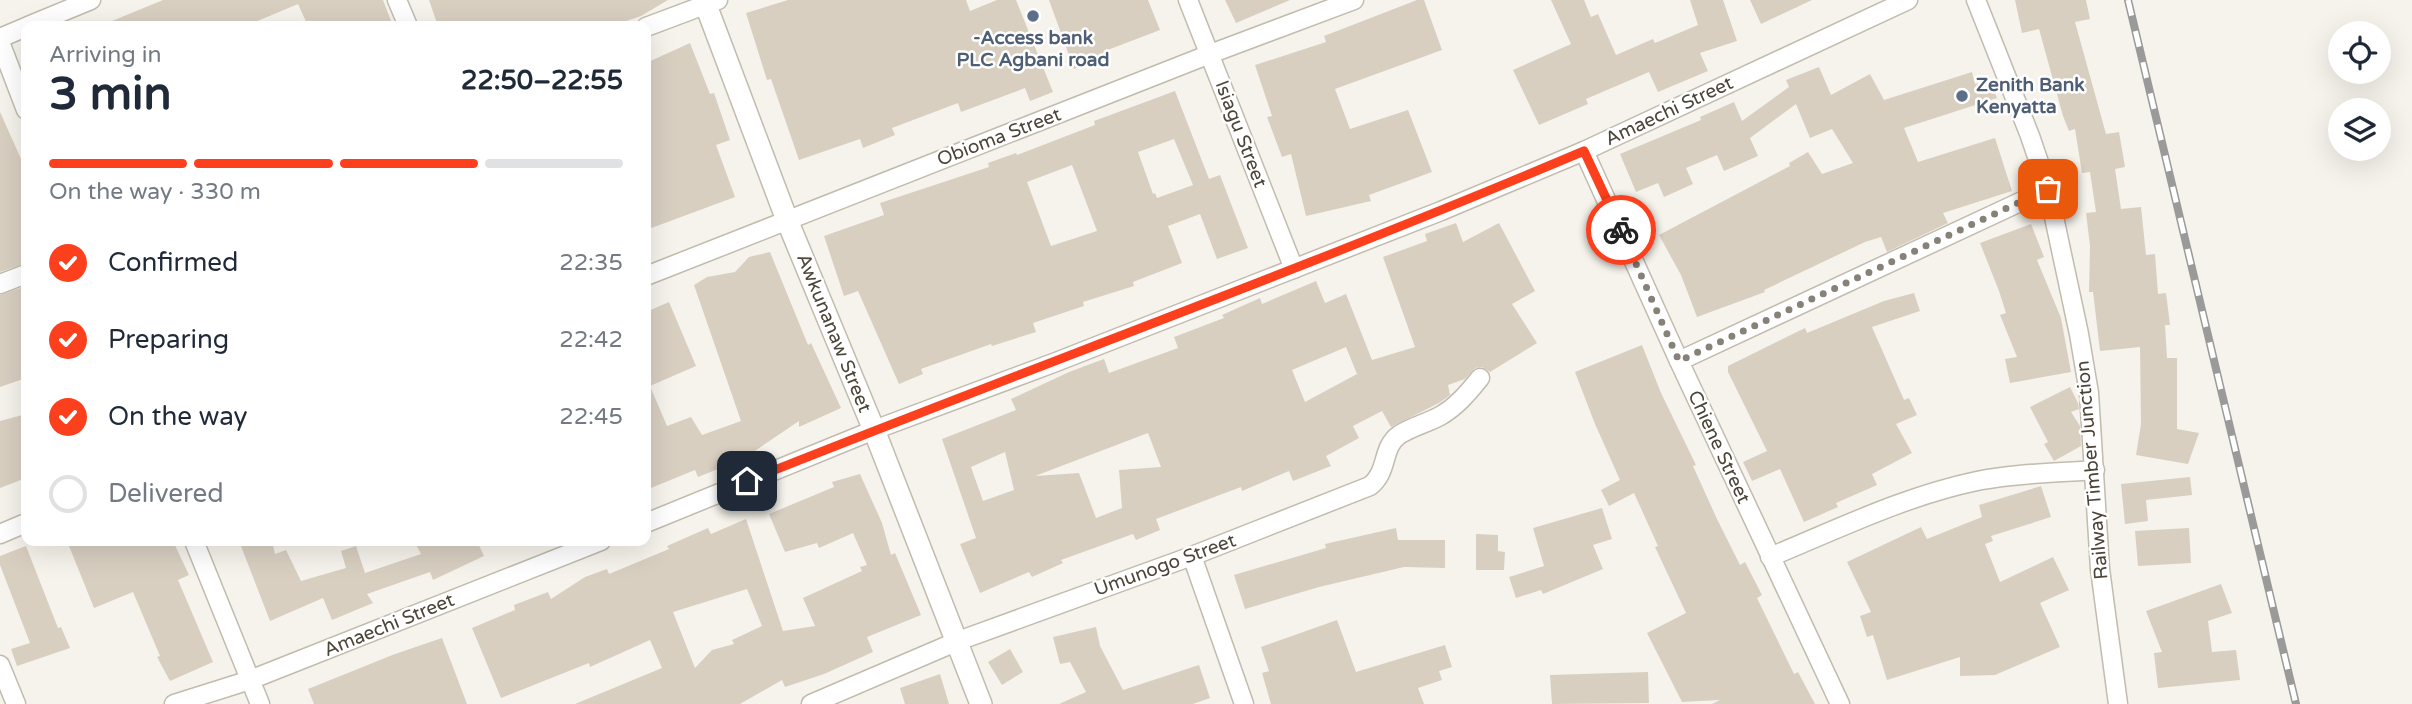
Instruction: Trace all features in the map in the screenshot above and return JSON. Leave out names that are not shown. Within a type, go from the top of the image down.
[{"type":"street","points":[[41,21],[91,0]]},
{"type":"street","points":[[397,0],[406,21]]},
{"type":"street","name":"Isiagu Street","points":[[1188,0],[1294,269]]},
{"type":"street","name":"Obioma Street","points":[[651,274],[1354,0]]},
{"type":"street","name":"Amaechi Street","points":[[651,521],[874,430],[1056,362],[1441,211],[1584,151],[1908,0]]},
{"type":"street","name":"Railway Timber Junction","points":[[1976,0],[2048,189],[2087,381],[2100,569],[2118,704]]},
{"type":"street","points":[[651,25],[709,2]]},
{"type":"street","name":"Awkunanaw Street","points":[[709,2],[787,220],[874,430],[981,704]]},
{"type":"street","points":[[21,30],[0,40],[21,97]]},
{"type":"street","name":"Chiene Street","points":[[1584,151],[1840,704]]},
{"type":"street","points":[[1679,361],[2048,189]]},
{"type":"street","points":[[0,284],[21,276]]},
{"type":"street","name":"Umunogo Street","points":[[811,704],[958,641],[1192,556],[1370,486],[1379,479],[1389,446],[1399,435],[1440,416],[1462,400],[1480,379]]},
{"type":"street","points":[[1770,557],[1889,508],[1950,488],[2012,476],[2095,470]]},
{"type":"street","points":[[0,534],[21,525]]},
{"type":"street","points":[[196,546],[260,704]]},
{"type":"street","name":"Amaechi Street","points":[[174,704],[250,680],[588,546]]},
{"type":"street","points":[[1192,556],[1244,704]]},
{"type":"street","points":[[0,665],[16,704]]},
{"type":"building","points":[[163,0],[383,0],[391,21],[306,21],[298,4],[258,21],[112,21]]},
{"type":"building","points":[[429,0],[668,0],[626,21],[436,21]]},
{"type":"building","points":[[788,0],[966,0],[970,11],[997,0],[1016,0],[1053,92],[1030,101],[1025,88],[961,112],[958,103],[892,128],[895,135],[863,148],[860,139],[799,160],[771,79],[767,80],[746,13]]},
{"type":"building","points":[[1049,0],[1148,0],[1160,30],[1105,51],[1107,57],[1074,69]]},
{"type":"building","points":[[1225,0],[1290,0],[1236,23]]},
{"type":"building","points":[[1417,0],[1424,0],[1442,50],[1335,89],[1350,129],[1408,110],[1432,172],[1369,195],[1371,201],[1306,216],[1291,154],[1282,157],[1267,117],[1272,116],[1255,65],[1326,42],[1324,36]]},
{"type":"building","points":[[1551,0],[1584,0],[1591,17],[1598,14],[1616,55],[1653,39],[1655,43],[1698,25],[1690,0],[1723,0],[1737,41],[1700,53],[1708,71],[1658,92],[1649,72],[1586,99],[1588,104],[1539,125],[1513,70],[1571,44]]},
{"type":"building","points":[[1750,0],[1812,0],[1761,24]]},
{"type":"building","points":[[2015,0],[2086,0],[2090,19],[2075,22],[2106,134],[2119,132],[2125,167],[2115,169],[2121,209],[2141,207],[2146,255],[2155,254],[2158,294],[2166,293],[2170,325],[2165,325],[2167,358],[2177,358],[2177,429],[2199,433],[2188,464],[2136,455],[2141,424],[2140,347],[2100,351],[2093,292],[2089,292],[2090,246],[2086,213],[2096,212],[2090,172],[2082,173],[2075,129],[2069,131],[2063,116],[2039,29],[2022,33]]},
{"type":"building","points":[[690,43],[710,94],[714,93],[730,140],[716,145],[735,197],[651,228],[651,61]]},
{"type":"building","points":[[1819,67],[1831,95],[1870,74],[1884,100],[1972,72],[1975,84],[1990,79],[1997,98],[1904,128],[1918,162],[1995,138],[2012,191],[1943,213],[1948,223],[1887,252],[1881,237],[1865,242],[1764,290],[1765,292],[1697,317],[1681,275],[1659,235],[1790,166],[1789,163],[1808,152],[1822,174],[1853,163],[1832,129],[1810,138],[1796,104],[1750,138],[1758,156],[1724,171],[1717,155],[1686,168],[1693,184],[1664,197],[1658,183],[1636,192],[1620,154],[1701,120],[1700,117],[1734,102],[1742,121],[1789,87],[1786,80]]},
{"type":"building","points":[[1175,91],[1209,179],[1220,175],[1248,248],[1217,259],[1200,214],[1168,226],[1182,263],[1133,282],[1134,286],[1083,302],[1084,306],[1033,323],[1036,332],[992,346],[991,344],[921,369],[923,374],[899,384],[858,291],[844,296],[824,236],[884,215],[880,203],[989,167],[988,163],[1016,153],[1017,155],[1095,125],[1094,121]],"holes":[[[1174,139],[1193,185],[1157,198],[1155,193],[1153,194],[1138,152]],[[1072,165],[1097,231],[1051,246],[1027,182]]]},
{"type":"building","points":[[0,112],[21,159],[21,265],[0,272]]},
{"type":"building","points":[[1456,223],[1463,242],[1499,223],[1535,291],[1512,304],[1537,343],[1490,372],[1482,367],[1475,368],[1465,379],[1448,385],[1450,395],[1439,403],[1391,427],[1382,411],[1353,426],[1359,438],[1326,456],[1331,466],[1293,481],[1289,471],[1242,491],[1241,487],[1156,519],[1160,530],[1136,540],[1133,534],[1061,560],[1063,563],[1032,577],[1029,572],[980,593],[960,544],[976,538],[942,439],[1016,410],[1011,399],[1069,372],[1104,359],[1109,373],[1178,348],[1174,337],[1224,318],[1222,315],[1260,298],[1262,304],[1316,281],[1325,303],[1346,294],[1372,360],[1415,347],[1383,257],[1427,241],[1425,234]],"holes":[[[1346,347],[1357,374],[1305,402],[1292,370]],[[1148,433],[1161,467],[1119,470],[1122,508],[1096,518],[1079,473],[1035,476]],[[1005,452],[1014,490],[983,501],[971,467]]]},
{"type":"building","points":[[2031,224],[2044,257],[2037,260],[2061,318],[2071,372],[2010,383],[2005,359],[2017,357],[2000,315],[2006,313],[1999,291],[1980,243]]},
{"type":"building","points":[[770,252],[808,345],[811,343],[841,408],[799,427],[799,421],[743,459],[698,477],[695,470],[651,488],[651,388],[667,426],[691,417],[702,435],[741,421],[694,285],[707,277],[735,272],[749,257]]},
{"type":"building","points":[[21,288],[21,380],[0,387],[0,295]]},
{"type":"building","points":[[1914,293],[1920,311],[1872,327],[1904,400],[1909,398],[1917,415],[1896,424],[1912,453],[1872,474],[1877,485],[1836,503],[1838,507],[1804,522],[1780,469],[1752,481],[1743,462],[1767,451],[1728,372],[1728,366],[1805,328],[1807,333],[1884,301]]},
{"type":"building","points":[[669,302],[696,366],[651,386],[651,310]]},
{"type":"building","points":[[1642,345],[1717,519],[1740,565],[1745,562],[1762,595],[1757,598],[1794,674],[1798,672],[1815,704],[1712,704],[1720,700],[1682,702],[1647,633],[1686,613],[1655,547],[1658,546],[1634,493],[1609,506],[1601,490],[1620,480],[1575,372]]},
{"type":"building","points":[[2070,387],[2078,403],[2079,409],[2071,412],[2080,426],[2081,446],[2054,461],[2044,444],[2048,442],[2030,407]]},
{"type":"building","points":[[21,415],[21,480],[0,488],[0,421]]},
{"type":"building","points":[[860,474],[882,523],[891,555],[895,553],[921,615],[867,637],[873,652],[824,674],[785,687],[782,680],[740,704],[575,704],[662,668],[650,640],[590,667],[589,663],[501,698],[472,628],[515,610],[514,605],[548,592],[551,599],[585,577],[607,569],[609,574],[669,549],[667,546],[708,528],[711,534],[746,519],[783,631],[815,626],[803,598],[862,571],[860,567],[867,565],[853,533],[819,548],[817,543],[785,552],[769,514],[834,487],[832,482]],"holes":[[[747,589],[762,626],[732,640],[734,644],[712,650],[695,668],[673,612]]]},
{"type":"building","points":[[2190,477],[2192,495],[2146,500],[2148,521],[2125,524],[2121,484]]},
{"type":"building","points":[[2041,486],[2051,517],[1991,536],[1993,541],[1985,544],[2000,582],[2053,557],[2069,590],[2040,603],[2060,647],[1995,675],[1960,676],[1960,657],[1887,680],[1873,635],[1867,637],[1860,616],[1871,612],[1847,562],[1921,527],[1927,539],[1982,517],[1979,505]]},
{"type":"building","points":[[1602,508],[1612,539],[1593,545],[1603,569],[1543,594],[1541,590],[1516,598],[1509,577],[1544,566],[1533,528]]},
{"type":"building","points":[[1396,528],[1398,540],[1445,540],[1445,568],[1404,567],[1319,587],[1245,609],[1234,575],[1326,548],[1325,544]]},
{"type":"building","points":[[2189,528],[2191,563],[2138,566],[2135,531]]},
{"type":"building","points":[[1476,534],[1498,535],[1498,551],[1505,552],[1504,570],[1476,570]]},
{"type":"building","points":[[26,546],[58,628],[61,627],[70,648],[17,666],[11,649],[30,643],[0,565],[0,556]]},
{"type":"building","points":[[69,546],[175,546],[189,575],[178,580],[213,662],[170,681],[157,657],[160,656],[133,592],[94,608]]},
{"type":"building","points":[[241,546],[273,546],[275,554],[286,550],[301,581],[346,568],[341,551],[356,546],[365,573],[421,554],[417,546],[479,546],[484,556],[433,580],[430,572],[367,594],[373,603],[332,620],[323,598],[270,621]]},
{"type":"building","points":[[2221,584],[2232,613],[2208,621],[2212,652],[2236,650],[2240,680],[2158,688],[2154,653],[2162,652],[2146,611]]},
{"type":"building","points":[[1337,620],[1356,672],[1445,645],[1452,667],[1439,671],[1442,680],[1418,688],[1424,704],[1271,704],[1262,673],[1269,671],[1261,647]]},
{"type":"building","points":[[1096,627],[1100,646],[1123,690],[1199,665],[1210,698],[1193,704],[1059,704],[1086,692],[1070,662],[1060,664],[1053,637]]},
{"type":"building","points":[[442,638],[467,704],[314,704],[308,689]]},
{"type":"building","points":[[1010,649],[1023,672],[1002,685],[988,662]]},
{"type":"building","points":[[1648,672],[1649,703],[1552,704],[1550,675]]},
{"type":"building","points":[[940,674],[949,704],[905,704],[900,688]]},
{"type":"railway","points":[[2128,0],[2296,704]]},
{"type":"way so far","points":[[1621,230],[1679,361],[2048,189]]},
{"type":"place","name":"-Access bank PLC Agbani road","points":[[1033,16]]},
{"type":"place","name":"Zenith Bank Kenyatta","points":[[1962,96]]},
{"type":"route","points":[[747,481],[1441,211],[1584,151],[1621,230]]}]
